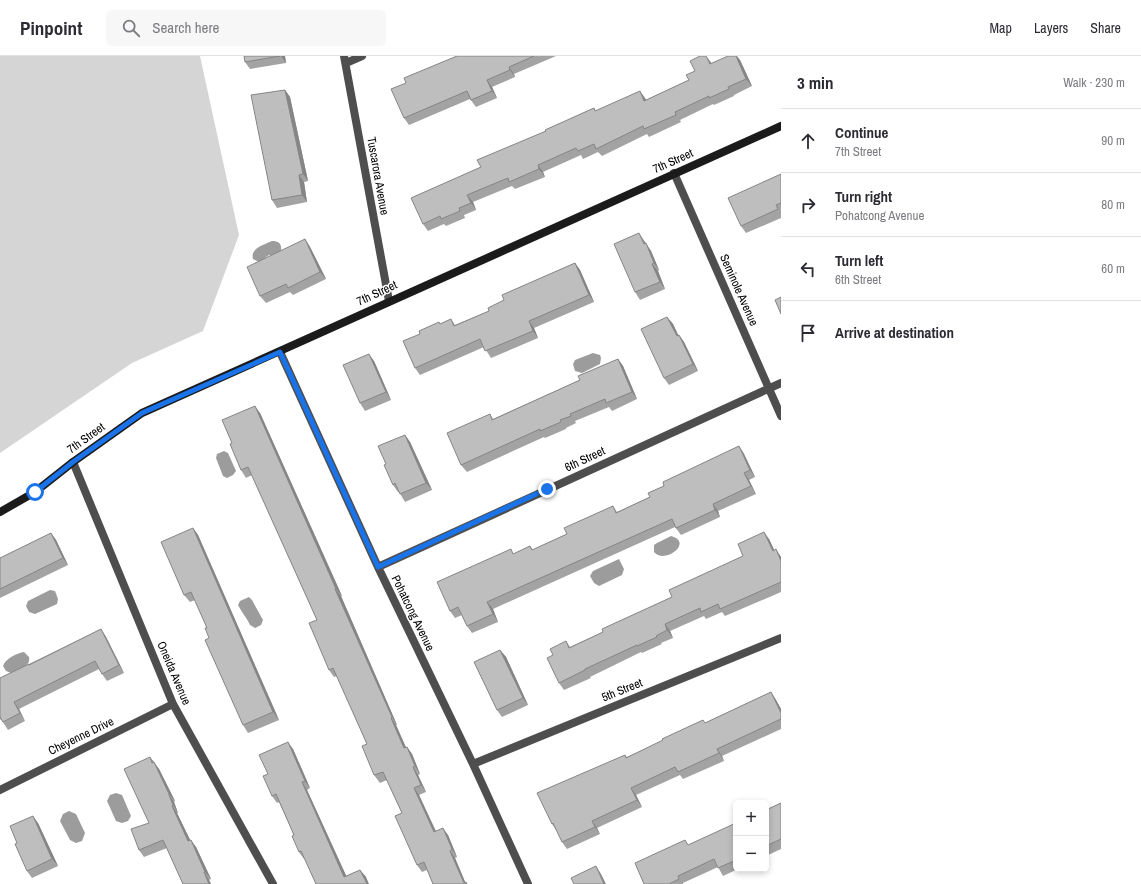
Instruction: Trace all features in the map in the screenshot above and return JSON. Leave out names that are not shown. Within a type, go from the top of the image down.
[{"type":"street","points":[[345,60],[362,56]]},
{"type":"street","name":"Tuscarora Avenue","points":[[345,60],[389,301]]},
{"type":"street","name":"7th Street","points":[[0,512],[35,492],[73,462],[142,413],[781,126]]},
{"type":"street","name":"Seminole Avenue","points":[[674,173],[781,416]]},
{"type":"street","name":"Pohatcong Avenue","points":[[280,352],[378,567],[473,764],[528,884]]},
{"type":"street","name":"6th Street","points":[[378,567],[781,383]]},
{"type":"street","name":"Oneida Avenue","points":[[73,462],[173,704],[273,884]]},
{"type":"street","name":"5th Street","points":[[473,764],[781,638]]},
{"type":"street","name":"Cheyenne Drive","points":[[0,790],[173,704]]},
{"type":"shaded area","points":[[0,56],[200,56],[239,235],[203,331],[132,363],[0,453]]},
{"type":"shaded area","points":[[272,241],[280,243],[281,251],[274,255],[269,255],[259,262],[253,259],[254,252],[256,250]]},
{"type":"shaded area","points":[[593,353],[600,355],[600,364],[582,373],[575,371],[573,364],[575,360]]},
{"type":"shaded area","points":[[224,451],[228,453],[236,471],[233,475],[227,478],[223,476],[216,458],[217,454]]},
{"type":"shaded area","points":[[671,536],[677,539],[680,543],[679,547],[675,551],[665,556],[654,552],[654,545]]},
{"type":"shaded area","points":[[619,559],[624,569],[622,575],[599,586],[594,583],[590,576],[593,571]]},
{"type":"shaded area","points":[[50,590],[55,591],[58,599],[57,604],[35,614],[29,612],[26,606],[28,601]]},
{"type":"shaded area","points":[[249,597],[263,620],[261,625],[255,628],[250,625],[238,605],[240,601]]},
{"type":"shaded area","points":[[24,652],[29,657],[28,663],[21,669],[11,673],[6,671],[3,666],[4,663],[15,655]]},
{"type":"shaded area","points":[[116,793],[122,795],[131,816],[128,821],[122,823],[116,821],[107,801],[110,795]]},
{"type":"shaded area","points":[[69,811],[76,814],[85,833],[82,841],[76,843],[70,840],[60,821],[63,814]]},
{"type":"building","points":[[244,56],[280,56],[245,62]]},
{"type":"building","points":[[457,56],[534,56],[509,67],[510,70],[487,80],[492,91],[471,100],[467,91],[404,118],[391,89],[406,83],[404,78]]},
{"type":"building","points":[[700,56],[706,56],[710,64],[728,56],[736,56],[746,79],[728,87],[729,89],[709,98],[709,96],[675,112],[676,115],[644,129],[643,126],[596,149],[594,144],[578,151],[576,148],[538,165],[539,169],[509,182],[508,178],[467,195],[471,203],[459,208],[460,211],[441,219],[440,216],[423,224],[411,198],[481,167],[477,160],[546,131],[545,130],[594,108],[595,111],[640,91],[644,101],[689,80],[686,75],[695,71],[690,61]]},
{"type":"building","points":[[285,90],[303,174],[299,175],[302,195],[272,200],[251,95]]},
{"type":"building","points":[[781,174],[781,203],[776,205],[778,209],[741,226],[728,198]]},
{"type":"building","points":[[639,233],[644,244],[646,243],[654,263],[652,264],[660,282],[635,292],[614,244]]},
{"type":"building","points":[[305,239],[320,272],[288,288],[286,284],[260,296],[247,267]]},
{"type":"building","points":[[575,263],[589,295],[529,321],[533,331],[485,351],[480,339],[415,368],[403,341],[420,334],[419,331],[439,322],[440,324],[451,319],[454,326],[489,311],[488,308],[504,300],[502,295]]},
{"type":"building","points":[[781,297],[781,314],[775,300]]},
{"type":"building","points":[[667,317],[677,336],[679,335],[693,364],[664,378],[641,329]]},
{"type":"building","points":[[369,354],[386,392],[360,403],[343,365]]},
{"type":"building","points":[[618,359],[632,392],[606,403],[605,399],[570,414],[571,416],[560,420],[561,422],[540,431],[540,429],[461,465],[447,433],[490,414],[492,420],[580,380],[578,376]]},
{"type":"building","points":[[255,406],[392,717],[391,718],[404,748],[407,747],[415,766],[413,767],[421,785],[414,788],[434,832],[443,828],[452,849],[450,851],[464,883],[466,882],[467,884],[433,884],[424,862],[417,865],[395,816],[402,813],[383,772],[374,775],[362,746],[367,744],[333,668],[329,670],[309,623],[317,620],[248,467],[241,470],[222,420]]},
{"type":"building","points":[[405,435],[426,483],[400,494],[395,483],[393,485],[384,465],[386,464],[378,446]]},
{"type":"building","points":[[739,446],[750,470],[744,473],[751,486],[713,504],[715,510],[676,528],[672,519],[487,602],[493,614],[467,626],[458,607],[450,611],[437,582],[511,549],[513,554],[530,546],[532,550],[567,534],[564,528],[613,506],[616,513],[650,497],[648,493],[664,486],[663,482]]},
{"type":"building","points":[[193,528],[273,712],[243,725],[205,640],[209,638],[205,628],[207,628],[191,592],[184,595],[161,542]]},
{"type":"building","points":[[764,532],[773,551],[776,549],[781,561],[781,582],[720,609],[718,604],[701,612],[700,608],[665,624],[667,630],[656,636],[657,637],[585,669],[559,683],[547,658],[553,655],[550,649],[566,641],[569,648],[603,632],[602,629],[672,597],[669,590],[743,556],[738,544]]},
{"type":"building","points":[[51,533],[63,558],[0,589],[0,558]]},
{"type":"building","points":[[101,629],[119,665],[102,674],[95,661],[14,702],[20,713],[3,722],[0,717],[0,678]]},
{"type":"building","points":[[500,650],[523,698],[497,710],[474,662]]},
{"type":"building","points":[[771,692],[781,713],[781,719],[717,749],[719,753],[678,772],[675,767],[631,788],[637,800],[592,821],[595,827],[562,842],[537,793],[625,755],[626,758],[703,720],[705,723]]},
{"type":"building","points":[[288,742],[305,781],[302,782],[344,877],[360,870],[367,884],[316,884],[301,851],[299,852],[292,836],[294,835],[276,794],[272,796],[263,776],[268,774],[259,755]]},
{"type":"building","points":[[150,757],[152,763],[154,762],[169,794],[173,805],[172,806],[188,841],[191,840],[209,884],[183,884],[163,840],[139,850],[131,829],[149,823],[124,769]]},
{"type":"building","points":[[781,803],[781,839],[769,845],[769,836],[769,809]]},
{"type":"building","points":[[33,816],[52,859],[27,871],[15,844],[17,843],[10,826]]},
{"type":"building","points":[[733,824],[733,861],[718,868],[714,859],[678,876],[679,879],[669,884],[644,884],[635,863],[685,840],[688,845]]},
{"type":"building","points":[[596,866],[604,884],[574,884],[571,878]]},
{"type":"route","points":[[35,492],[73,462],[142,413],[280,352],[378,567],[547,489]]}]
